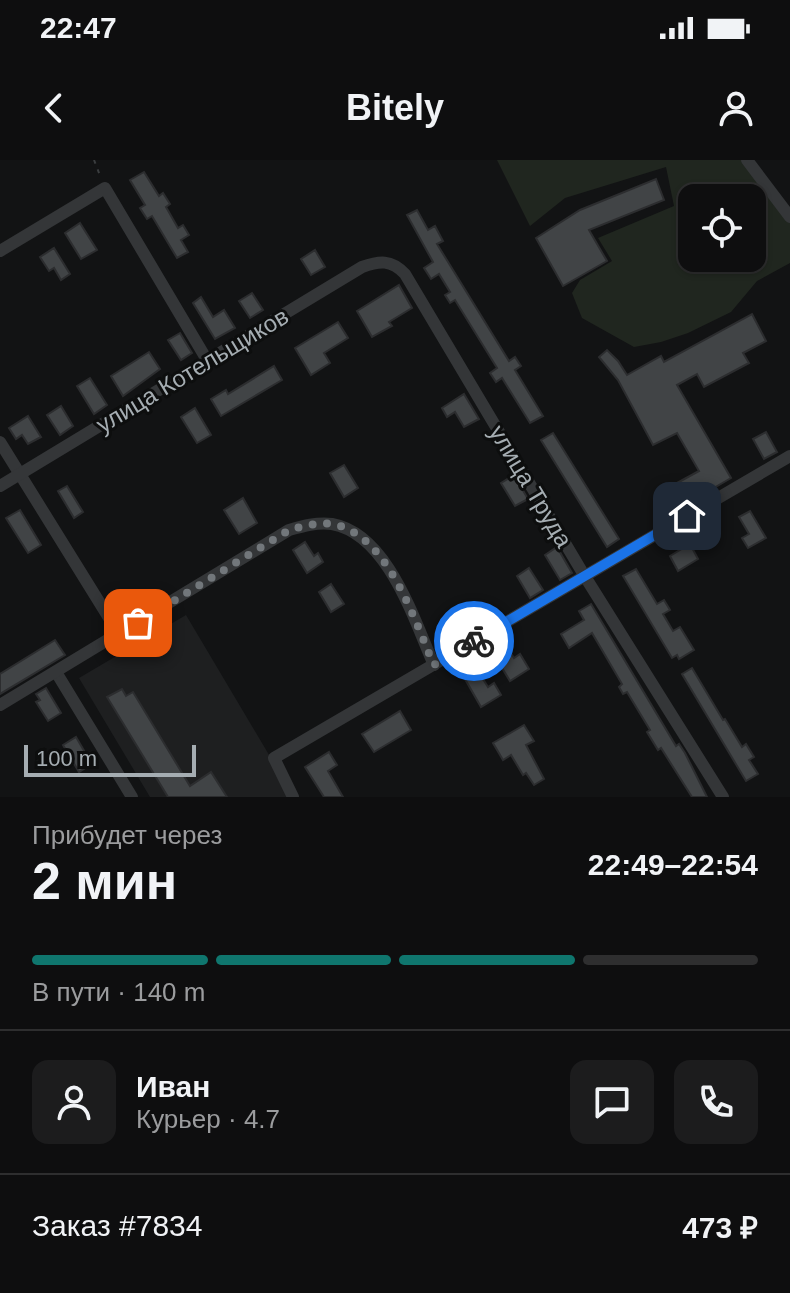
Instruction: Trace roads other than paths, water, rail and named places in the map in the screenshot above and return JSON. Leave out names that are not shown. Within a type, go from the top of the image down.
[{"type":"street","points":[[747,160],[790,217]]},
{"type":"street","points":[[0,251],[105,188],[207,360]]},
{"type":"street","name":"улица Котельщиков","points":[[0,486],[362,267],[387,262]]},
{"type":"street","name":"улица Труда","points":[[387,262],[405,274],[584,575],[723,797]]},
{"type":"street","points":[[0,442],[119,634]]},
{"type":"street","points":[[293,797],[274,758],[790,456]]},
{"type":"street","points":[[0,705],[289,530],[311,524],[332,524],[368,541],[381,556],[406,601],[434,665]]},
{"type":"street","points":[[56,672],[132,797]]}]
